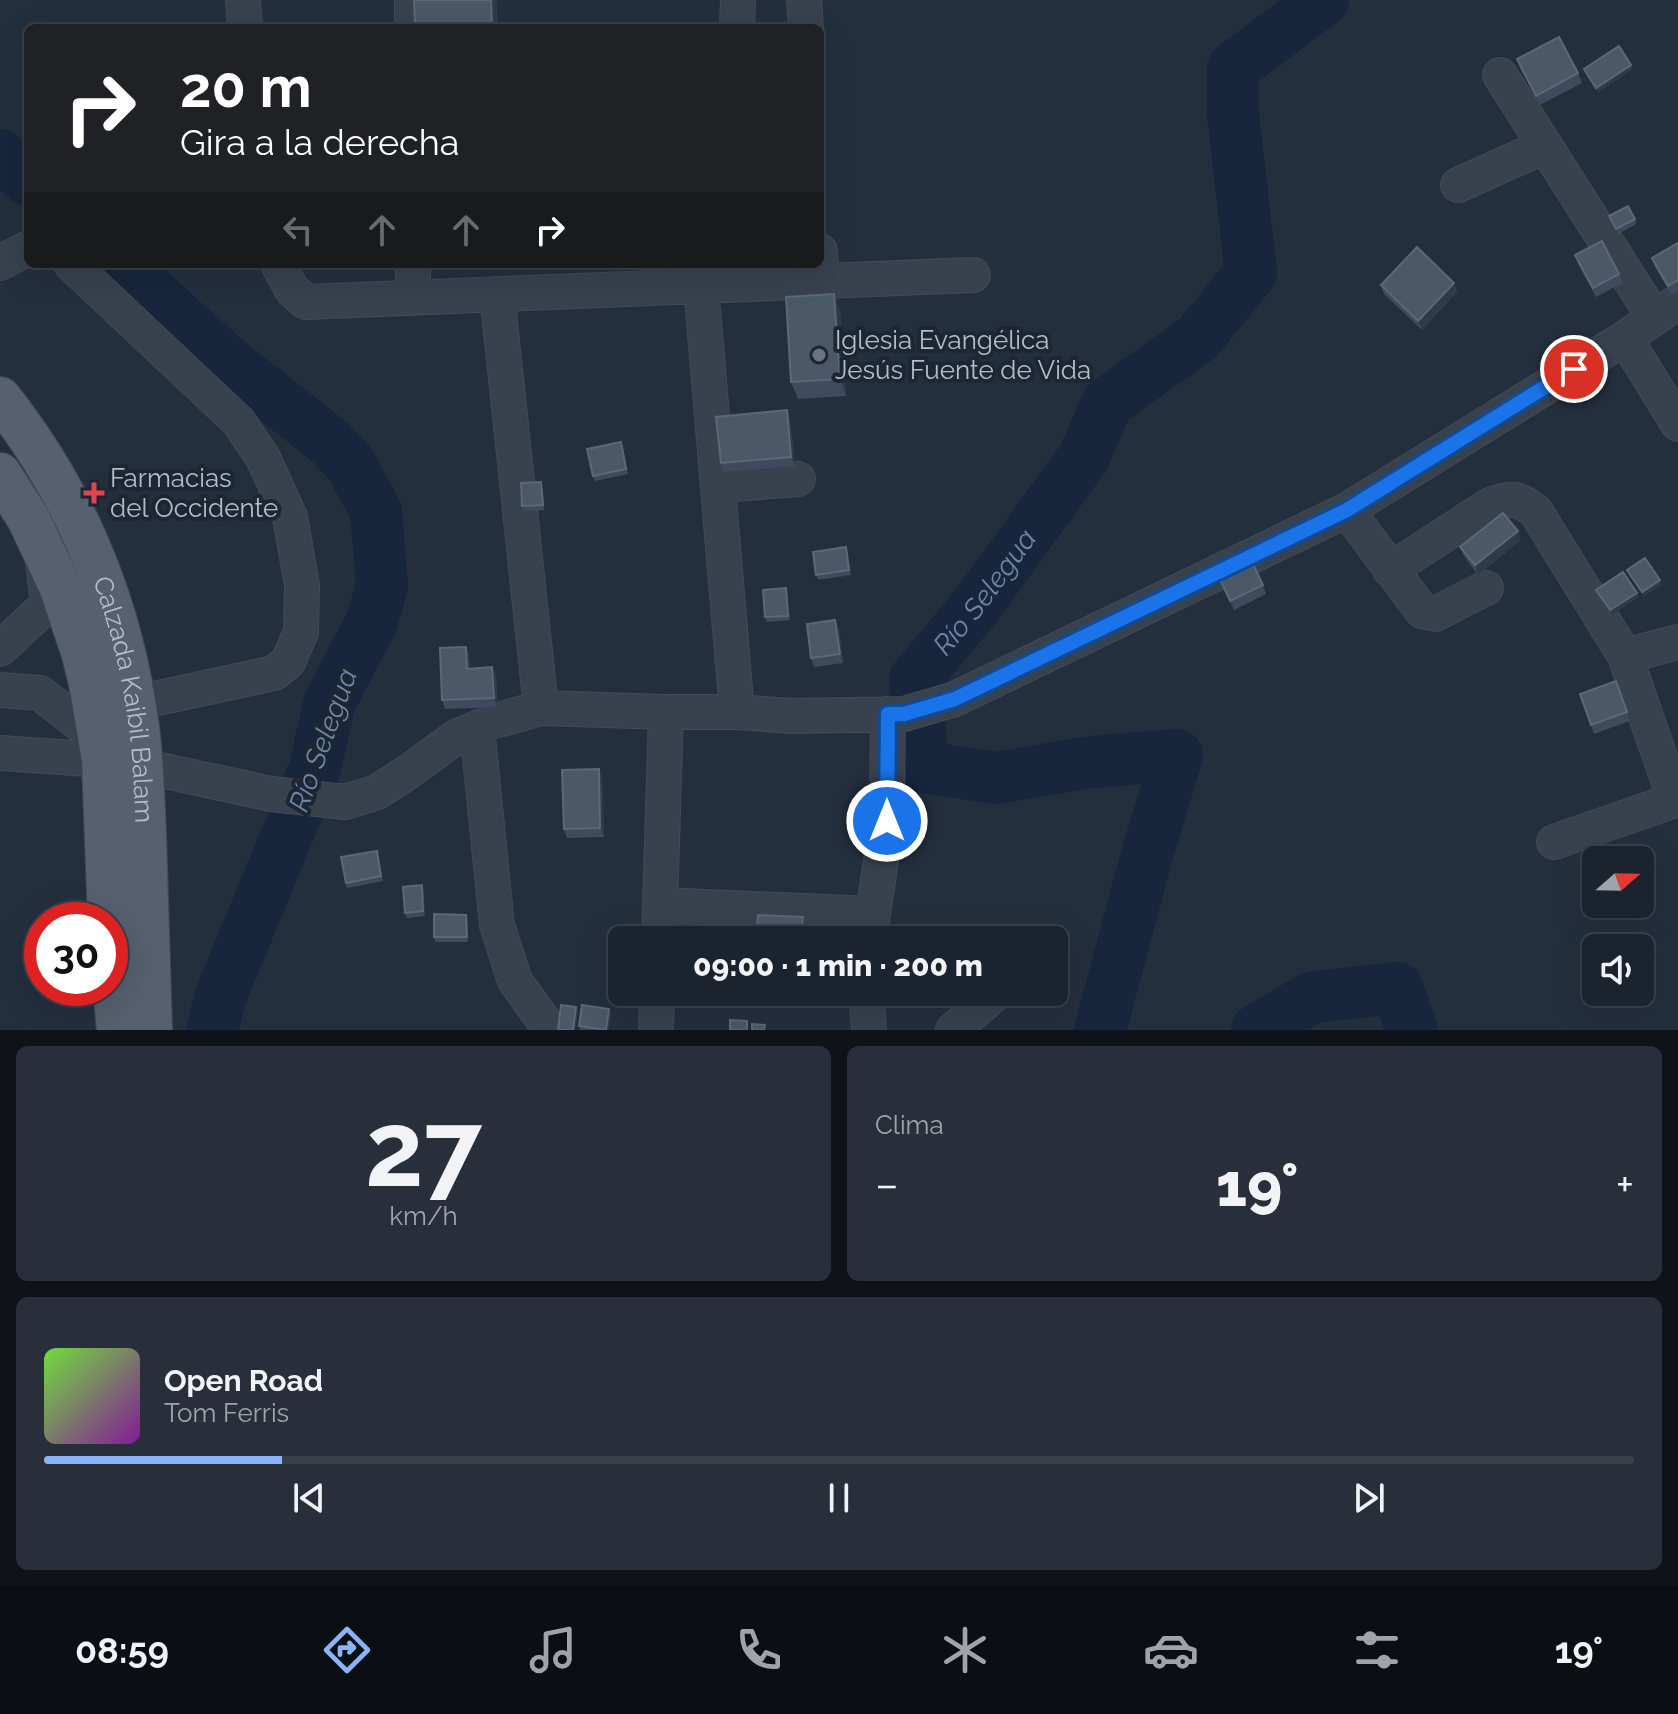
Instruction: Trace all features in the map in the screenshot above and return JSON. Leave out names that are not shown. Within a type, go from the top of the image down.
[{"type":"main road","name":"Calzada Kaibil Balam","points":[[0,398],[47,465],[88,543],[106,587],[125,654],[135,703],[115,755],[110,902]]},
{"type":"main road","name":"Calzada Kaibil Balam","points":[[0,474],[28,518],[60,586],[115,755],[151,1030]]},
{"type":"main road","points":[[116,1006],[118,1030]]},
{"type":"street","points":[[243,0],[245,24]]},
{"type":"street","points":[[412,0],[412,24]]},
{"type":"street","points":[[737,24],[738,0]]},
{"type":"street","points":[[804,0],[806,24]]},
{"type":"street","points":[[0,753],[115,755],[271,794],[345,802],[377,792],[456,737],[491,722],[541,708],[791,716],[896,714],[955,699],[1347,510],[1625,338],[1666,309],[1545,146],[1500,75]]},
{"type":"street","points":[[1458,185],[1545,146]]},
{"type":"street","points":[[0,263],[24,250]]},
{"type":"street","points":[[824,266],[973,275]]},
{"type":"street","points":[[75,268],[239,422],[263,458],[290,517],[302,585],[301,632],[288,662],[274,673],[135,703]]},
{"type":"street","points":[[280,268],[292,290],[306,302],[701,286],[809,268]]},
{"type":"street","points":[[413,268],[413,298]]},
{"type":"street","points":[[701,286],[737,712]]},
{"type":"street","points":[[497,294],[541,708]]},
{"type":"street","points":[[1625,338],[1678,424]]},
{"type":"street","points":[[719,485],[798,479]]},
{"type":"street","points":[[1390,570],[1490,505],[1506,499],[1522,500],[1536,512],[1625,656],[1676,800],[1554,842]]},
{"type":"street","points":[[1347,510],[1422,611],[1435,614],[1486,588]]},
{"type":"street","points":[[0,649],[48,604],[41,546]]},
{"type":"street","points":[[1625,656],[1678,642]]},
{"type":"street","points":[[0,690],[40,693],[115,755]]},
{"type":"street","points":[[659,926],[666,712]]},
{"type":"street","points":[[871,926],[887,821],[896,714]]},
{"type":"street","points":[[477,728],[497,925],[515,981],[544,1021]]},
{"type":"street","points":[[660,905],[861,926]]},
{"type":"street","points":[[656,1030],[657,1006]]},
{"type":"street","points":[[867,1006],[869,1030]]},
{"type":"street","points":[[953,1030],[981,1006]]},
{"type":"building","points":[[414,0],[491,0],[492,24],[415,24]]},
{"type":"building","points":[[1559,37],[1578,73],[1536,96],[1517,59]]},
{"type":"building","points":[[1619,46],[1631,65],[1596,88],[1584,69]]},
{"type":"building","points":[[1628,206],[1635,219],[1616,229],[1609,216]]},
{"type":"building","points":[[1602,241],[1619,274],[1593,288],[1575,255]]},
{"type":"building","points":[[1678,243],[1678,280],[1668,286],[1652,258]]},
{"type":"building","points":[[1417,247],[1454,283],[1418,321],[1381,285]]},
{"type":"building","name":"Iglesia Evangélica Jesús Fuente de Vida","points":[[834,294],[840,379],[791,382],[786,297]]},
{"type":"building","points":[[787,410],[791,457],[721,463],[716,417]]},
{"type":"building","points":[[621,442],[626,469],[593,476],[587,449]]},
{"type":"building","points":[[541,482],[543,505],[522,506],[521,483]]},
{"type":"building","points":[[1503,513],[1518,531],[1475,565],[1460,547]]},
{"type":"building","points":[[846,547],[849,570],[816,575],[813,552]]},
{"type":"building","points":[[1645,558],[1660,580],[1642,592],[1627,570]]},
{"type":"building","points":[[1251,560],[1263,585],[1230,601],[1218,575]]},
{"type":"building","points":[[1623,572],[1637,593],[1610,610],[1596,590]]},
{"type":"building","points":[[786,588],[788,616],[765,617],[763,590]]},
{"type":"building","points":[[835,620],[840,654],[811,658],[807,624]]},
{"type":"building","points":[[466,647],[467,669],[492,667],[494,698],[442,700],[440,648]]},
{"type":"building","points":[[1616,681],[1627,712],[1591,725],[1580,694]]},
{"type":"building","points":[[599,769],[600,828],[564,829],[562,770]]},
{"type":"building","points":[[377,851],[381,876],[346,883],[341,857]]},
{"type":"building","points":[[422,885],[423,911],[405,913],[403,887]]},
{"type":"building","points":[[434,914],[466,915],[467,937],[434,937]]},
{"type":"building","points":[[758,915],[803,917],[802,926],[757,926]]},
{"type":"building","points":[[561,1005],[576,1007],[573,1030],[558,1030]]},
{"type":"building","points":[[582,1005],[609,1009],[606,1030],[579,1026]]},
{"type":"building","points":[[730,1020],[747,1021],[747,1030],[730,1030]]},
{"type":"building","points":[[752,1024],[765,1025],[764,1030],[752,1030]]},
{"type":"waterway","name":"Río Selegua","points":[[1100,1030],[1177,755],[1091,762],[996,778],[923,767],[915,679],[976,606],[1084,457],[1107,403],[1198,338],[1251,273],[1233,114],[1233,68],[1323,0]]},
{"type":"waterway","name":"Río Selegua","points":[[0,155],[24,176]]},
{"type":"waterway","name":"Río Selegua","points":[[124,268],[228,362],[331,443],[349,462],[376,511],[382,586],[372,621],[329,704],[315,768],[221,995],[212,1030]]},
{"type":"waterway","name":"Río Selegua","points":[[1257,1030],[1313,997],[1397,988],[1412,1030]]},
{"type":"place","name":"Iglesia Evangélica Jesús Fuente de Vida","points":[[819,355]]},
{"type":"place","name":"Farmacias del Occidente","points":[[94,493]]},
{"type":"route","points":[[887,821],[888,714],[904,714],[955,699],[1347,510],[1574,369]]}]
